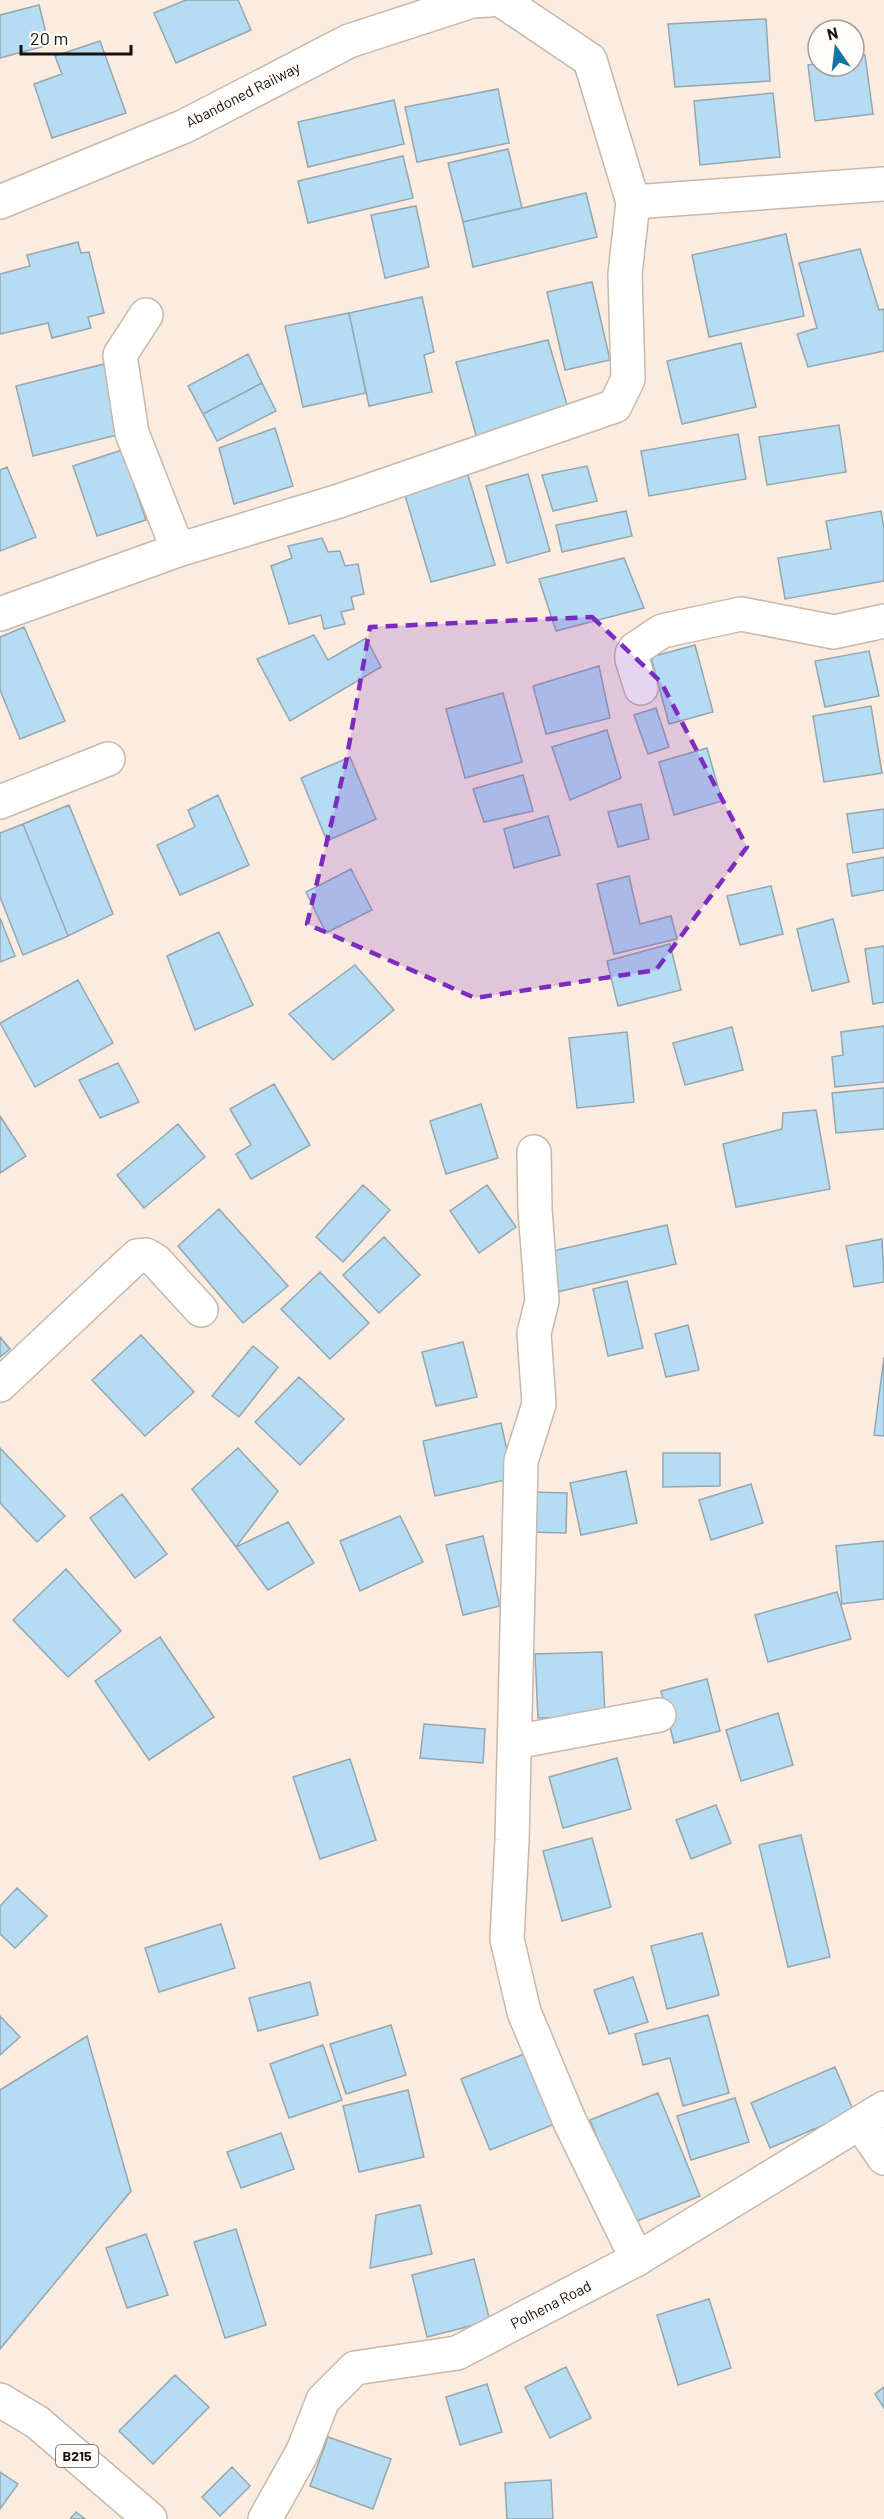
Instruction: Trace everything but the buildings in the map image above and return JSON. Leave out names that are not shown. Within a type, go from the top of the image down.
[{"type":"street","name":"Abandoned Railway","points":[[0,202],[185,126],[348,41],[483,0]]},
{"type":"street","points":[[0,614],[178,550],[339,501],[615,406],[628,379],[625,274],[633,202],[590,60],[483,0]]},
{"type":"street","points":[[633,202],[884,184]]},
{"type":"street","points":[[146,315],[120,356],[132,432],[178,550]]},
{"type":"street","points":[[641,688],[632,654],[635,649],[663,631],[741,614],[834,632],[884,621]]},
{"type":"street","points":[[0,802],[108,759]]},
{"type":"street","points":[[534,1152],[535,1210],[542,1301],[534,1333],[540,1404],[521,1461],[507,1939],[521,2002],[570,2122],[637,2259]]},
{"type":"street","points":[[0,1385],[137,1256],[146,1256],[156,1261],[201,1310]]},
{"type":"street","points":[[514,1742],[659,1715]]},
{"type":"street","points":[[872,2116],[884,2158]]},
{"type":"street","name":"Polhena Road","points":[[265,2519],[303,2451],[323,2400],[355,2368],[457,2354],[637,2259],[872,2116]]},
{"type":"street","name":"B215","points":[[0,2400],[37,2422],[150,2519]]},
{"type":"highlighted area","points":[[592,617],[661,682],[747,847],[656,970],[475,998],[307,924],[346,762],[370,627]]}]
